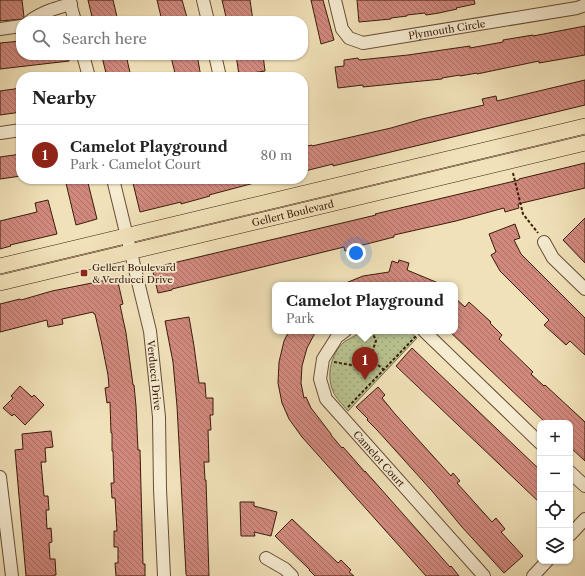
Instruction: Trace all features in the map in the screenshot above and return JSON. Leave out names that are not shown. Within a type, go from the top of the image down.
[{"type":"main road","name":"Gellert Boulevard","points":[[0,266],[585,126]]},
{"type":"main road","name":"Gellert Boulevard","points":[[0,283],[585,143]]},
{"type":"street","points":[[203,0],[207,16]]},
{"type":"street","name":"Plymouth Circle","points":[[335,0],[342,29],[349,38],[363,43],[577,8],[585,5]]},
{"type":"street","points":[[37,16],[70,2],[74,16]]},
{"type":"street","points":[[0,29],[16,27]]},
{"type":"street","points":[[84,60],[88,72]]},
{"type":"street","points":[[216,60],[219,72]]},
{"type":"street","points":[[0,133],[16,131]]},
{"type":"street","name":"Verducci Drive","points":[[114,184],[150,331],[158,409],[164,576]]},
{"type":"street","points":[[544,242],[553,258],[585,289]]},
{"type":"street","name":"Camelot Court","points":[[341,334],[337,337],[323,359],[320,379],[326,399],[484,576]]},
{"type":"street","points":[[420,334],[537,440]]},
{"type":"street","points":[[573,475],[585,486]]},
{"type":"street","points":[[0,476],[12,576]]},
{"type":"street","points":[[573,532],[585,519]]},
{"type":"street","points":[[266,558],[285,569],[292,576]]},
{"type":"street","points":[[533,576],[544,564]]},
{"type":"path","points":[[510,160],[523,214],[544,242]]},
{"type":"path","points":[[369,361],[376,341],[373,334]]},
{"type":"path","points":[[340,415],[420,334]]},
{"type":"path","points":[[323,359],[352,365],[369,361],[378,365],[384,370]]},
{"type":"green space","points":[[358,334],[412,334],[417,338],[348,411],[334,393],[330,378],[333,359],[336,352],[344,342]]},
{"type":"building","points":[[0,0],[22,0],[24,16],[16,16],[16,20],[0,21]]},
{"type":"building","points":[[88,0],[113,0],[117,16],[92,16]]},
{"type":"building","points":[[157,0],[182,0],[187,16],[161,16]]},
{"type":"building","points":[[222,0],[250,0],[252,16],[226,16]]},
{"type":"building","points":[[311,0],[323,0],[334,40],[321,44]]},
{"type":"building","points":[[357,0],[474,0],[475,4],[439,13],[407,15],[391,19],[359,22]]},
{"type":"building","points":[[585,26],[585,55],[539,63],[539,61],[477,74],[460,75],[442,79],[338,88],[335,67],[344,66],[344,60],[408,55],[470,46],[470,48],[503,42],[503,40]]},
{"type":"building","points":[[16,41],[16,60],[69,61],[0,69],[0,43]]},
{"type":"building","points":[[103,60],[127,60],[130,72],[106,72]]},
{"type":"building","points":[[172,60],[198,60],[200,72],[175,72]]},
{"type":"building","points":[[237,60],[264,60],[265,71],[239,72]]},
{"type":"building","points":[[585,80],[585,105],[333,166],[333,164],[308,170],[308,146],[391,128],[422,119],[484,105],[482,99],[496,96],[497,101]]},
{"type":"building","points":[[16,89],[16,113],[0,115],[0,91]]},
{"type":"building","points":[[16,155],[16,177],[0,179],[0,157]]},
{"type":"building","points":[[585,163],[585,188],[518,204],[519,208],[505,212],[504,208],[394,235],[394,237],[359,246],[359,248],[345,251],[344,247],[158,293],[152,268],[376,215],[375,214]]},
{"type":"building","points":[[66,184],[88,184],[97,219],[76,225]]},
{"type":"building","points":[[133,184],[250,184],[181,204],[181,202],[140,212]]},
{"type":"building","points":[[48,200],[57,234],[10,245],[11,246],[0,249],[0,221],[37,212],[35,203]]},
{"type":"building","points":[[585,218],[585,263],[563,240]]},
{"type":"building","points":[[515,224],[520,238],[514,240],[521,254],[585,318],[585,355],[570,341],[566,345],[544,325],[549,320],[500,271],[491,255],[496,252],[489,234]]},
{"type":"building","points":[[399,260],[409,263],[407,270],[436,282],[348,282],[363,276],[389,272],[392,261],[398,263]]},
{"type":"building","points":[[117,278],[123,304],[120,305],[126,333],[136,406],[138,450],[140,450],[143,564],[145,564],[145,576],[116,576],[115,563],[118,563],[118,547],[114,547],[114,531],[117,531],[115,498],[112,498],[111,483],[114,483],[112,433],[110,402],[107,403],[105,388],[109,387],[108,375],[95,314],[93,312],[62,319],[63,324],[48,327],[47,320],[0,332],[0,304],[21,300],[52,291]]},
{"type":"building","points":[[458,301],[465,307],[469,302],[491,322],[490,323],[502,335],[499,339],[533,372],[531,374],[585,422],[585,461],[573,450],[573,420],[543,420],[452,334],[458,334]]},
{"type":"building","points":[[189,317],[199,383],[205,383],[206,398],[213,398],[213,415],[210,415],[211,430],[208,430],[209,462],[204,462],[206,480],[209,576],[187,576],[186,574],[177,406],[173,362],[165,321]]},
{"type":"building","points":[[288,334],[314,334],[307,348],[302,366],[301,383],[304,398],[306,397],[311,408],[342,448],[343,447],[365,471],[459,576],[426,576],[302,437],[289,419],[282,403],[278,383],[279,362],[284,341]]},
{"type":"building","points":[[412,348],[537,467],[537,500],[396,366]]},
{"type":"building","points":[[20,386],[32,397],[34,395],[44,405],[25,425],[14,414],[12,416],[3,408],[13,398],[11,396]]},
{"type":"building","points":[[378,387],[385,395],[382,398],[395,414],[451,476],[453,473],[460,481],[457,483],[492,522],[496,518],[505,529],[501,532],[523,556],[504,573],[356,407]]},
{"type":"building","points":[[51,431],[53,447],[45,448],[46,462],[41,462],[44,496],[48,496],[49,510],[46,510],[47,529],[51,528],[52,542],[49,543],[50,559],[55,559],[56,575],[26,576],[15,450],[23,449],[22,434]]},
{"type":"building","points":[[240,502],[254,502],[254,506],[277,512],[271,536],[254,532],[255,536],[241,536]]},
{"type":"building","points":[[292,519],[338,563],[341,560],[351,570],[349,572],[354,576],[315,576],[275,536]]},
{"type":"place","name":"Gellert Boulevard & Verducci Drive","points":[[84,273]]},
{"type":"place","name":"Camelot Playground","points":[[365,380]]}]
